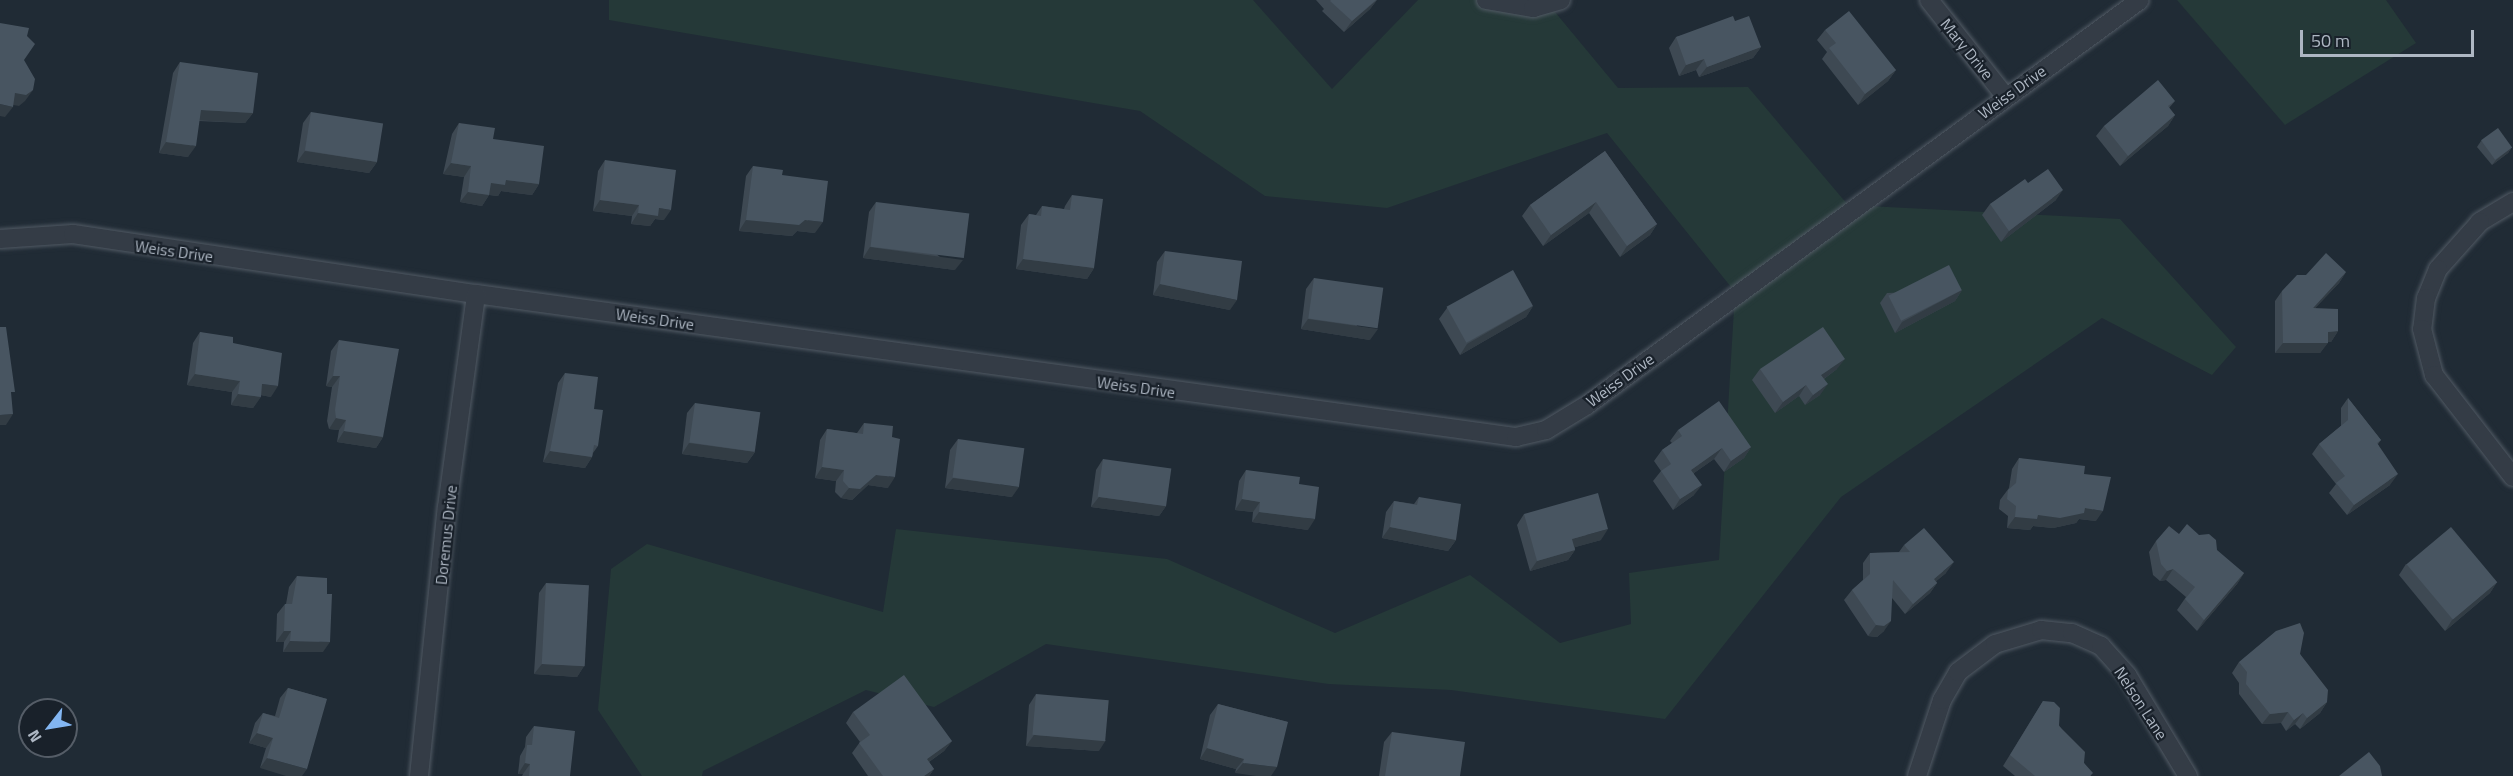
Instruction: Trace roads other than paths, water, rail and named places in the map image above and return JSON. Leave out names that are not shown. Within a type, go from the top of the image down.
[{"type":"street","points":[[1486,0],[1533,8],[1561,0]]},
{"type":"street","name":"Mary Drive","points":[[1929,0],[2006,97]]},
{"type":"street","name":"Weiss Drive","points":[[0,239],[73,234],[476,294],[1516,437],[1546,430],[1587,405],[2140,0]]},
{"type":"street","points":[[2513,202],[2480,222],[2438,269],[2426,298],[2422,330],[2434,375],[2513,477]]},
{"type":"street","name":"Doremus Drive","points":[[419,776],[447,507],[476,294]]},
{"type":"street","name":"Nelson Lane","points":[[1917,776],[1942,700],[1958,672],[1995,644],[2041,630],[2072,633],[2101,646],[2127,675],[2188,776]]}]
